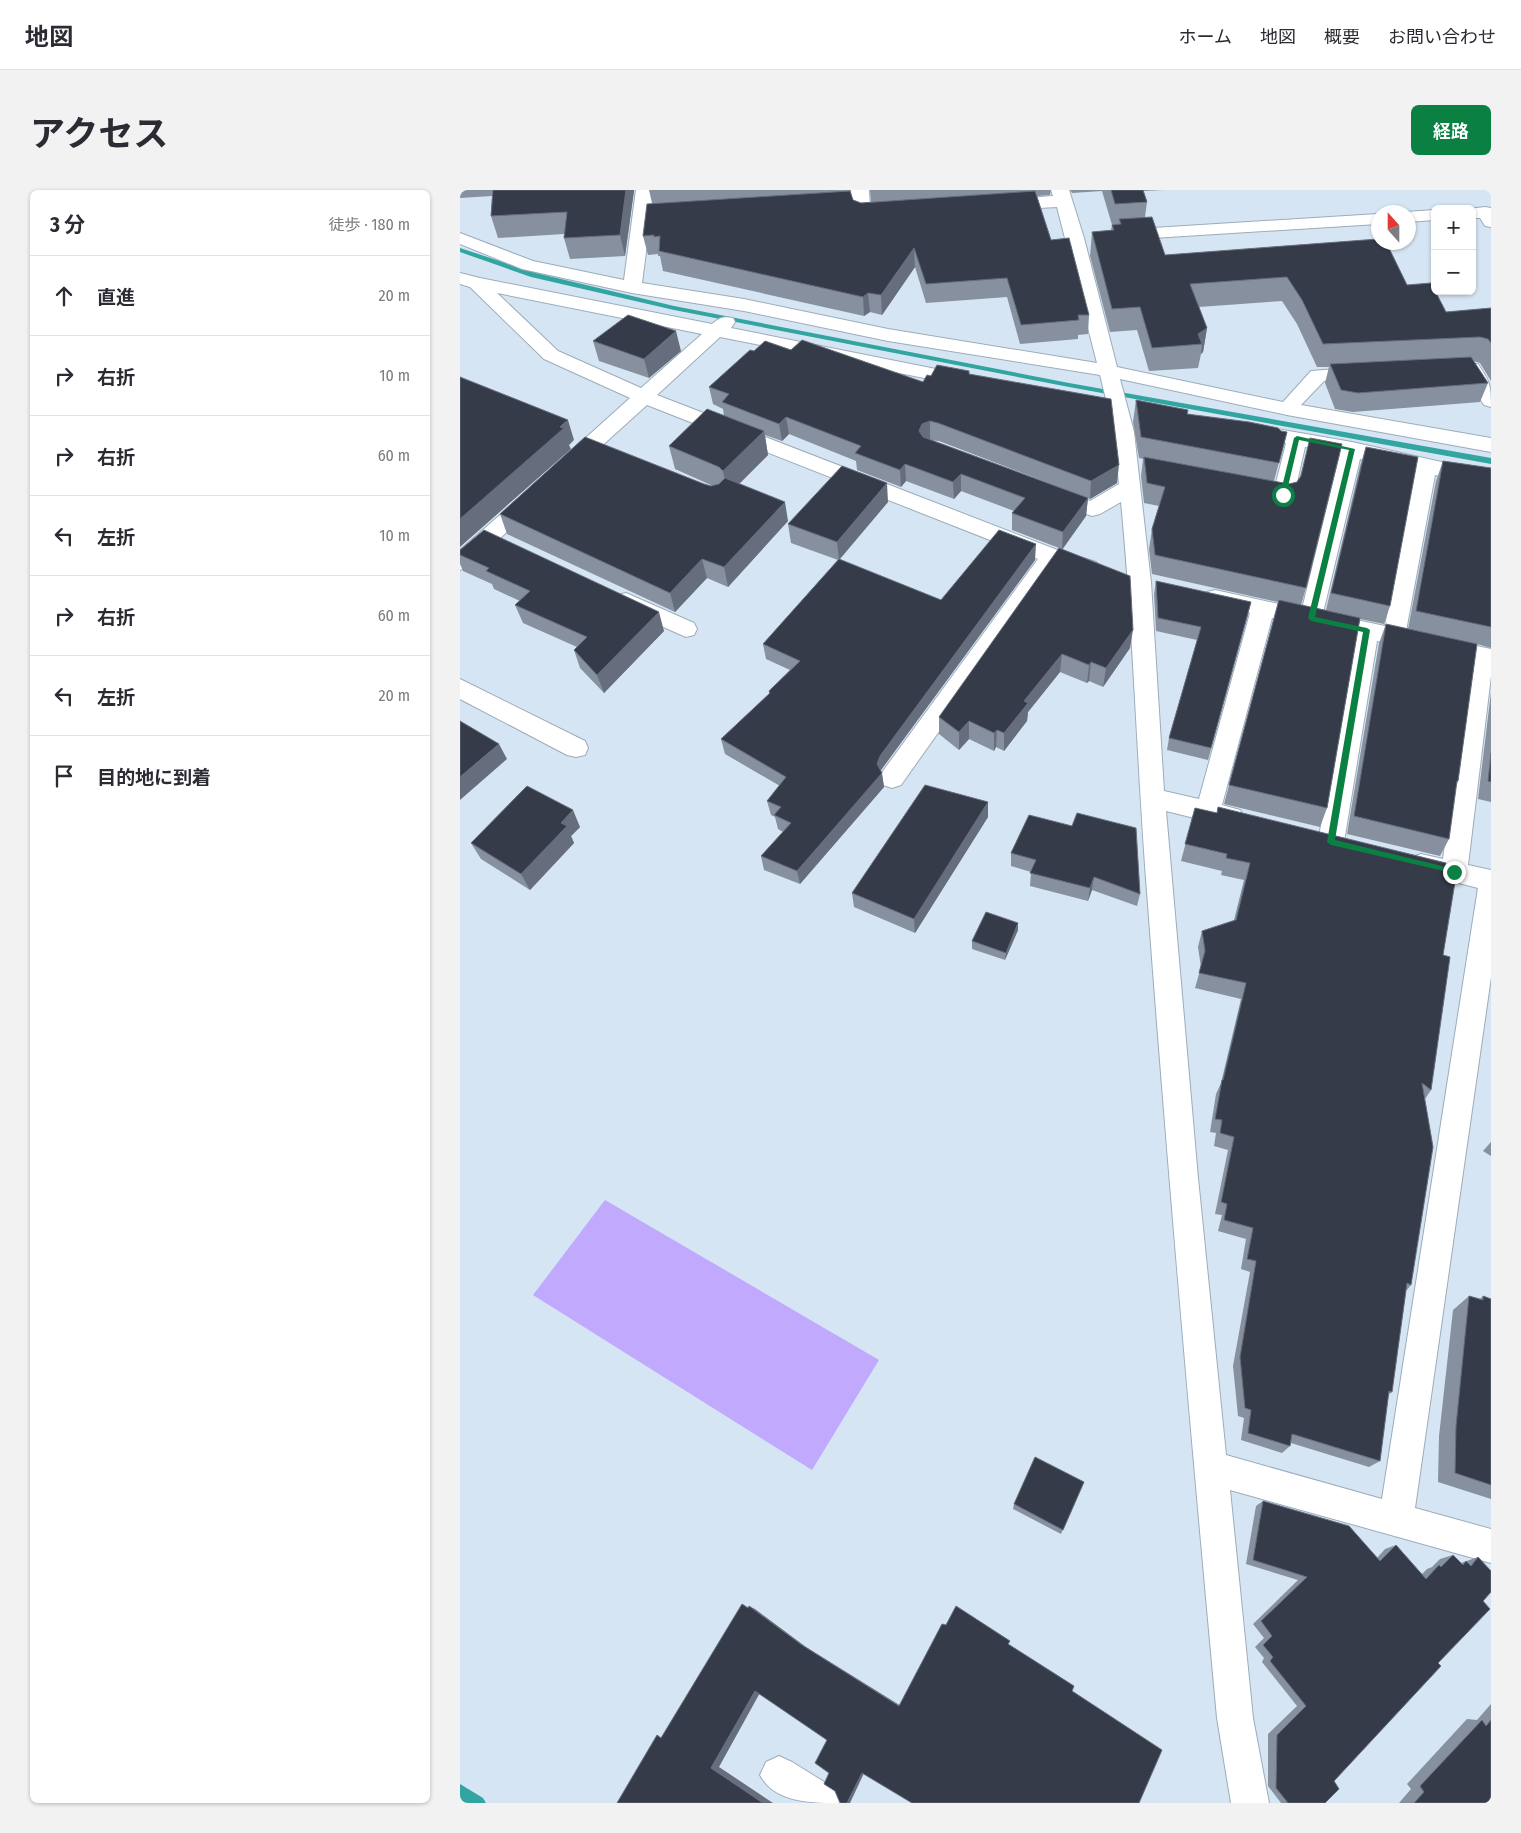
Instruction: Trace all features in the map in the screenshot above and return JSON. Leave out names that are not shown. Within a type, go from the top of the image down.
[{"type":"street","points":[[632,287],[645,190]]},
{"type":"street","points":[[987,206],[1062,195],[1110,371],[1124,432],[1138,467],[1130,487],[1131,579],[1152,798],[1183,1168],[1235,1718],[1250,1803]]},
{"type":"street","points":[[841,203],[861,196],[862,215],[900,212]]},
{"type":"street","points":[[1476,213],[1485,212],[1491,222]]},
{"type":"street","points":[[642,216],[662,215]]},
{"type":"street","points":[[1416,217],[1431,216]]},
{"type":"street","points":[[1075,238],[1371,219]]},
{"type":"street","points":[[460,238],[528,265],[632,287],[744,305],[888,335],[1110,371],[1287,408],[1491,445]]},
{"type":"street","points":[[468,280],[716,332],[985,384]]},
{"type":"street","points":[[468,280],[551,355],[645,397],[1052,556],[1131,579]]},
{"type":"street","points":[[460,562],[498,540],[552,480],[601,448],[645,397],[744,305]]},
{"type":"street","points":[[1442,369],[1471,368],[1491,402]]},
{"type":"street","points":[[1287,408],[1318,375],[1385,372]]},
{"type":"street","points":[[1228,427],[1352,449],[1426,468],[1491,480]]},
{"type":"street","points":[[1244,488],[1283,495],[1297,438]]},
{"type":"street","points":[[1311,618],[1352,449]]},
{"type":"street","points":[[1394,636],[1426,468]]},
{"type":"street","points":[[1030,485],[1092,509],[1130,487]]},
{"type":"street","points":[[892,778],[1052,556]]},
{"type":"street","points":[[606,591],[686,629]]},
{"type":"street","points":[[1197,594],[1486,656],[1454,872]]},
{"type":"street","points":[[1208,812],[1263,608]]},
{"type":"street","points":[[1331,842],[1367,630]]},
{"type":"street","points":[[460,688],[576,748]]},
{"type":"street","points":[[1152,798],[1255,824]]},
{"type":"street","points":[[1397,858],[1491,881]]},
{"type":"street","points":[[1396,1519],[1491,886]]},
{"type":"street","points":[[1211,1468],[1491,1546]]},
{"type":"street","points":[[779,1774],[824,1803]]},
{"type":"shaded area","points":[[605,1200],[879,1360],[812,1470],[533,1295]]},
{"type":"building","points":[[493,190],[626,190],[620,235],[564,238],[567,212],[491,216]]},
{"type":"building","points":[[1111,190],[1143,190],[1147,202],[1115,204]]},
{"type":"building","points":[[850,191],[853,200],[861,203],[1035,191],[1051,240],[1069,238],[1089,315],[1078,315],[1079,320],[1021,325],[1007,278],[926,284],[914,248],[881,295],[868,293],[863,297],[659,251],[660,236],[643,236],[647,204]]},
{"type":"building","points":[[1152,217],[1165,255],[1371,240],[1371,250],[1390,250],[1407,285],[1431,283],[1431,295],[1437,295],[1446,312],[1491,308],[1491,343],[1488,339],[1480,337],[1323,344],[1302,300],[1287,277],[1190,284],[1207,328],[1198,334],[1202,344],[1152,348],[1140,307],[1112,309],[1092,232],[1114,230],[1112,225],[1121,224],[1119,219]]},
{"type":"building","points":[[628,315],[676,331],[644,359],[593,341]]},
{"type":"building","points":[[802,340],[923,382],[927,375],[931,376],[937,365],[969,371],[969,374],[1111,399],[1119,465],[1091,481],[938,423],[930,421],[922,424],[919,431],[923,437],[1088,498],[1063,532],[1012,513],[1025,498],[961,474],[953,482],[905,464],[900,470],[855,453],[861,446],[786,417],[779,424],[722,402],[729,394],[709,387],[750,350],[754,351],[765,341],[791,350]]},
{"type":"building","points":[[1471,357],[1488,383],[1358,393],[1341,390],[1330,364]]},
{"type":"building","points":[[460,377],[568,420],[560,427],[564,428],[460,519]]},
{"type":"building","points":[[1136,400],[1188,410],[1187,414],[1249,422],[1278,428],[1281,431],[1287,432],[1279,463],[1141,437]]},
{"type":"building","points":[[707,409],[764,431],[723,471],[719,467],[669,446]]},
{"type":"building","points":[[585,437],[704,484],[711,486],[719,484],[725,478],[785,502],[724,567],[702,559],[670,593],[500,514]]},
{"type":"building","points":[[1310,438],[1342,444],[1306,588],[1155,555],[1152,529],[1165,487],[1147,483],[1144,457],[1289,484],[1297,482],[1301,476]]},
{"type":"building","points":[[1366,447],[1418,457],[1390,606],[1331,593]]},
{"type":"building","points":[[1443,461],[1491,468],[1491,627],[1416,611]]},
{"type":"building","points":[[842,466],[887,483],[837,542],[788,524]]},
{"type":"building","points":[[484,530],[659,612],[597,675],[574,650],[587,637],[515,605],[530,591],[486,571],[489,568],[460,555],[460,550]]},
{"type":"building","points":[[999,530],[1036,544],[880,756],[877,764],[882,773],[797,871],[761,856],[791,823],[774,815],[781,807],[767,801],[786,777],[721,739],[770,693],[769,691],[800,661],[763,644],[839,559],[941,600]]},
{"type":"building","points":[[1059,548],[1130,576],[1133,630],[1106,668],[1091,662],[1089,665],[1062,654],[1024,701],[1028,703],[1004,733],[997,730],[994,733],[969,721],[959,732],[939,717]]},
{"type":"building","points":[[1156,581],[1251,602],[1211,748],[1169,738],[1201,627],[1158,618]]},
{"type":"building","points":[[1279,600],[1360,618],[1327,808],[1229,785]]},
{"type":"building","points":[[1386,624],[1477,644],[1449,839],[1354,816]]},
{"type":"building","points":[[460,721],[499,744],[460,777]]},
{"type":"building","points":[[1491,753],[1491,782],[1488,781]]},
{"type":"building","points":[[925,785],[988,802],[914,919],[852,893]]},
{"type":"building","points":[[527,786],[573,810],[561,823],[567,826],[521,874],[471,843]]},
{"type":"building","points":[[1218,807],[1446,863],[1445,867],[1457,870],[1443,955],[1450,957],[1431,1090],[1422,1083],[1433,1147],[1411,1285],[1407,1283],[1392,1392],[1389,1391],[1380,1461],[1292,1434],[1290,1446],[1248,1433],[1251,1410],[1245,1408],[1240,1357],[1256,1261],[1247,1259],[1253,1228],[1224,1220],[1227,1204],[1221,1202],[1234,1137],[1220,1133],[1222,1120],[1215,1119],[1222,1080],[1246,983],[1199,973],[1205,951],[1202,931],[1236,920],[1250,863],[1226,858],[1227,854],[1185,844],[1195,808],[1217,813]]},
{"type":"building","points":[[1077,813],[1136,828],[1140,894],[1094,877],[1090,888],[1030,873],[1036,860],[1011,853],[1029,815],[1072,826]]},
{"type":"building","points":[[986,912],[1018,923],[1006,953],[972,941]]},
{"type":"building","points":[[1469,1296],[1483,1300],[1483,1296],[1491,1299],[1491,1485],[1455,1473],[1456,1426]]},
{"type":"building","points":[[1035,1457],[1084,1482],[1063,1530],[1014,1504]]},
{"type":"building","points":[[1263,1501],[1349,1526],[1380,1561],[1396,1545],[1426,1579],[1439,1565],[1441,1567],[1453,1555],[1463,1565],[1466,1561],[1471,1566],[1478,1557],[1491,1571],[1491,1592],[1483,1601],[1490,1609],[1438,1663],[1441,1666],[1334,1781],[1339,1789],[1325,1803],[1288,1803],[1276,1788],[1277,1735],[1306,1706],[1270,1661],[1273,1657],[1263,1645],[1272,1636],[1261,1621],[1307,1577],[1253,1560]]},
{"type":"building","points":[[742,1604],[748,1608],[749,1606],[802,1645],[899,1706],[942,1624],[946,1625],[956,1606],[1010,1641],[1008,1644],[1074,1686],[1072,1691],[1162,1750],[1139,1803],[912,1803],[862,1773],[847,1803],[840,1803],[835,1791],[824,1784],[829,1773],[815,1763],[827,1740],[755,1691],[711,1768],[763,1803],[617,1803],[657,1735],[661,1738]]},
{"type":"building","points":[[1482,1720],[1486,1726],[1491,1720],[1491,1803],[1414,1803],[1424,1792],[1420,1786]]},
{"type":"waterway","points":[[460,250],[534,275],[674,308],[1069,385],[1491,461]]},
{"type":"waterway","points":[[460,1792],[478,1803]]},
{"type":"route","points":[[1283,495],[1297,438],[1352,449],[1311,618],[1367,630],[1331,842],[1454,872]]}]
